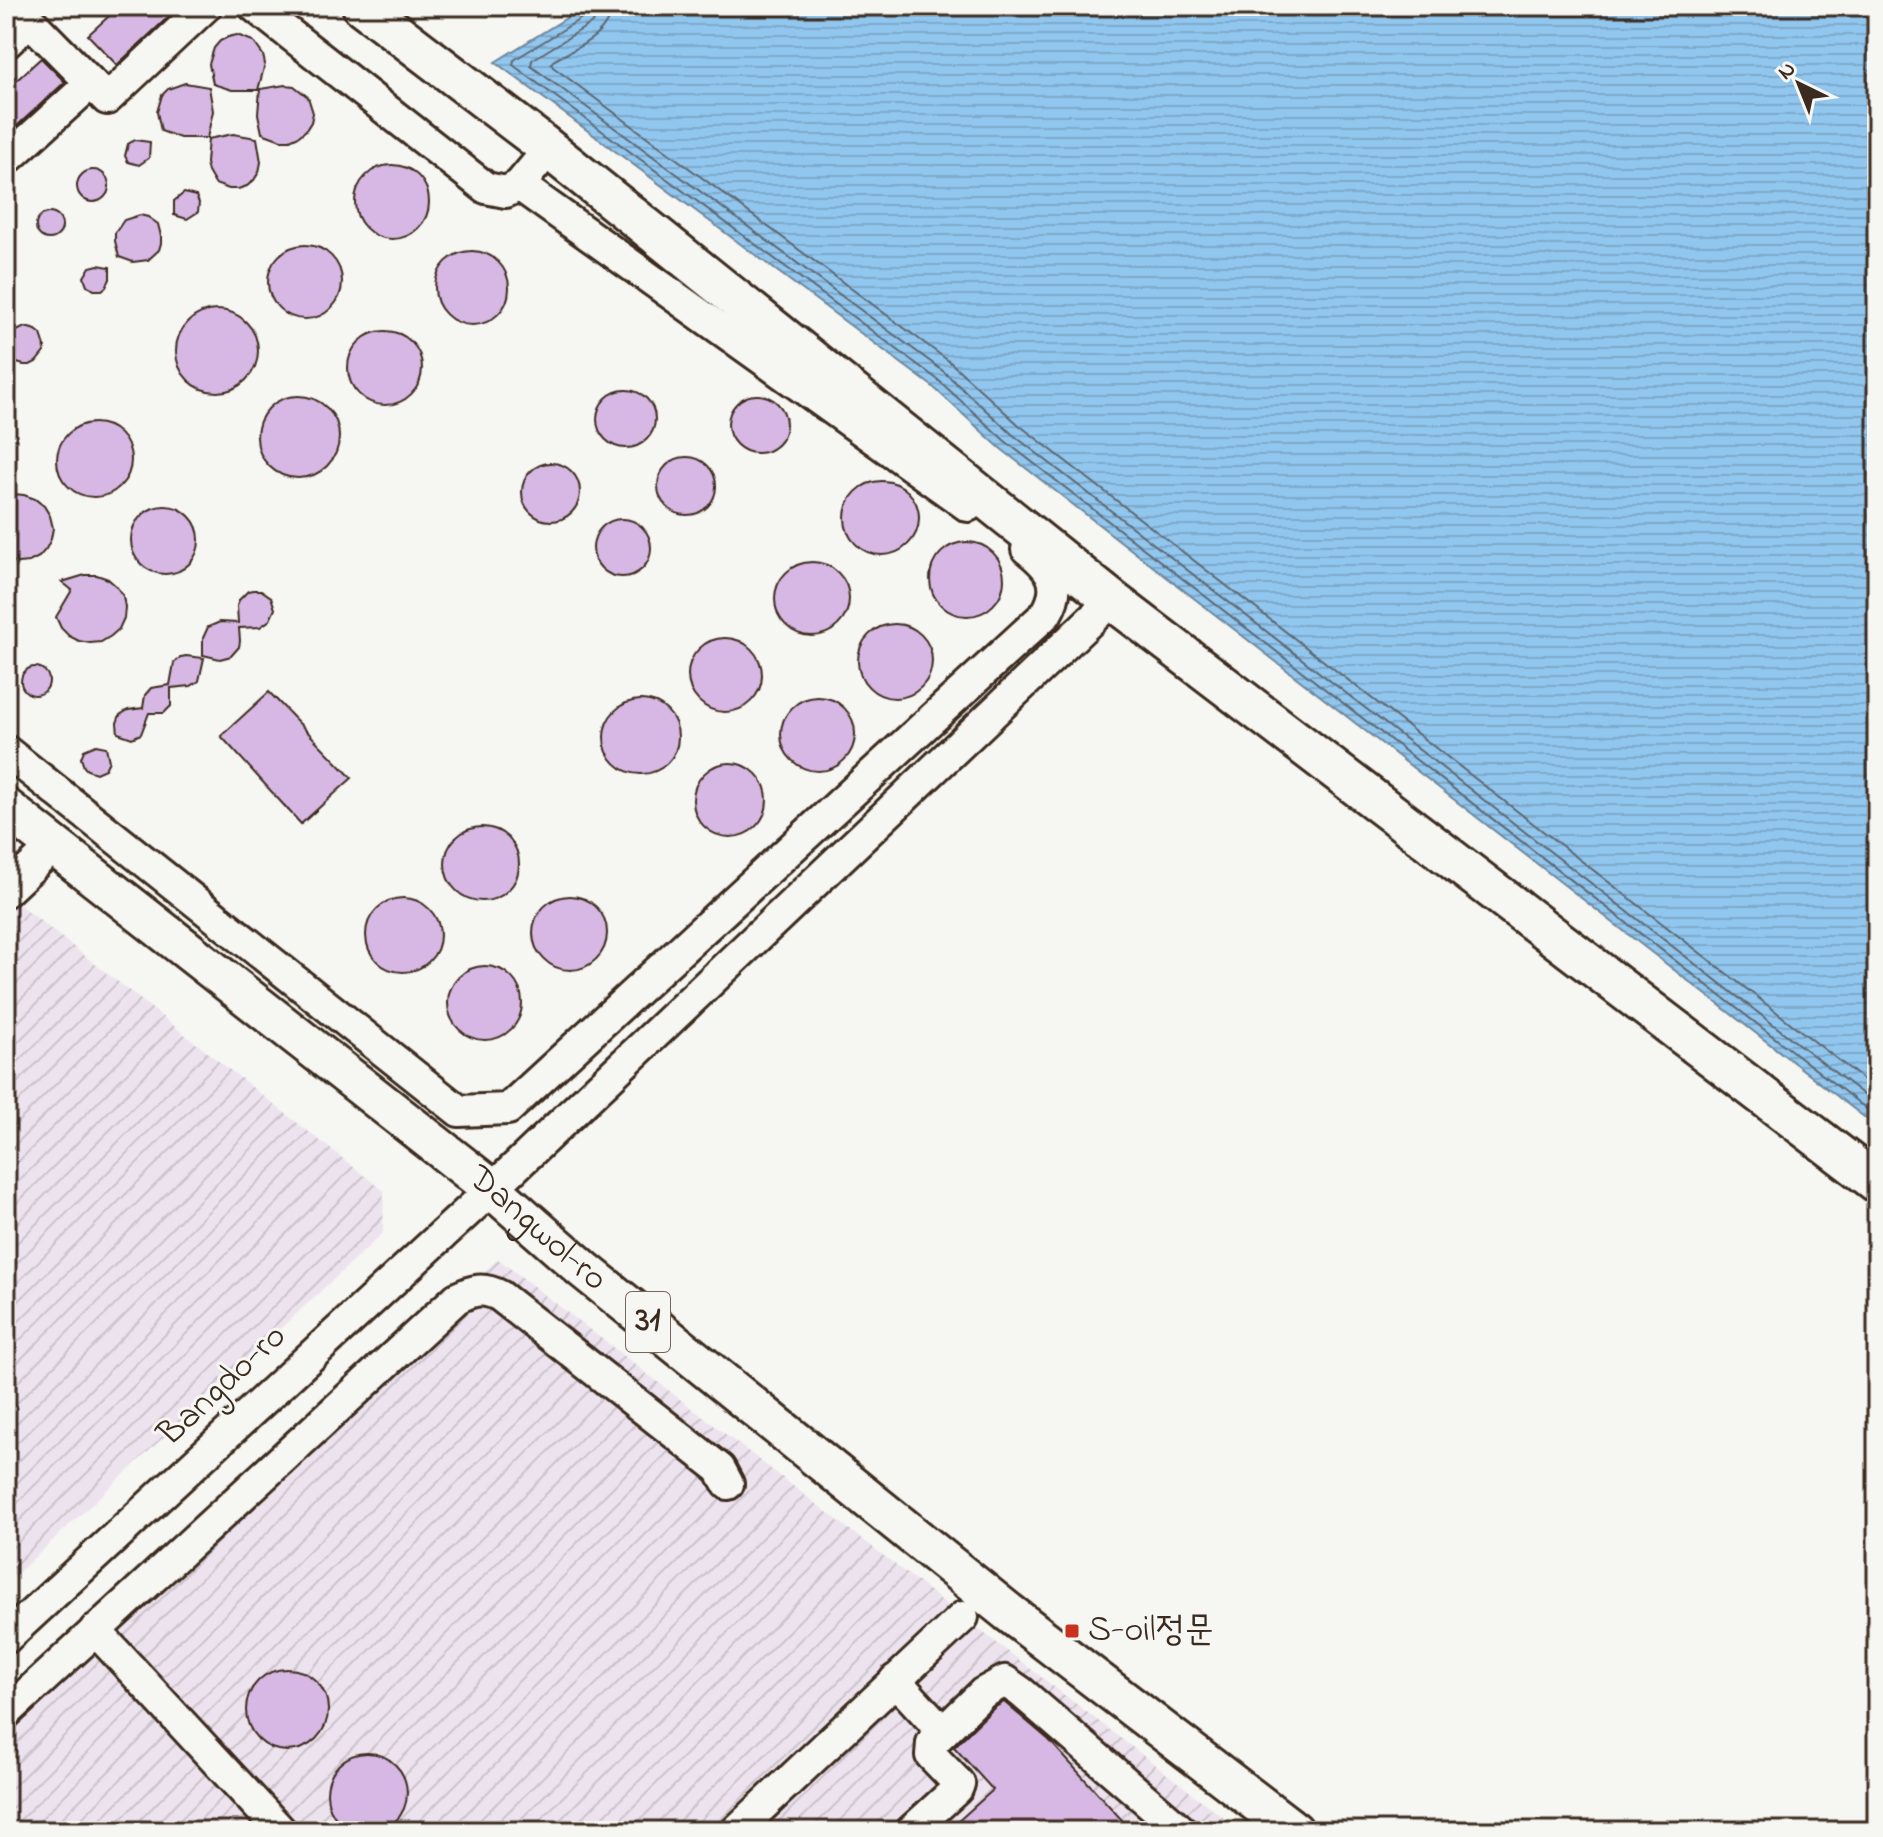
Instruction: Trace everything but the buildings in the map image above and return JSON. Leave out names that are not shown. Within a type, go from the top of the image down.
[{"type":"main road","points":[[362,6],[549,149],[1112,600],[1877,1183]]},
{"type":"main road","name":"Dangwol-ro","points":[[6,808],[492,1189],[584,1270],[1008,1612],[1294,1831]]},
{"type":"street","points":[[6,43],[30,21],[107,99],[206,6]]},
{"type":"street","points":[[254,6],[486,188],[506,192],[519,185],[549,149]]},
{"type":"street","points":[[6,160],[91,83]]},
{"type":"street","points":[[6,751],[459,1111],[508,1109],[1046,614],[1055,600],[1055,581],[1043,561],[519,185]]},
{"type":"street","name":"Bangdo-ro","points":[[6,1638],[492,1189],[1112,600]]},
{"type":"street","points":[[6,891],[54,846]]},
{"type":"street","points":[[6,1713],[457,1298],[472,1290],[489,1290],[500,1296],[720,1469],[728,1484]]},
{"type":"street","points":[[738,1830],[963,1617]]},
{"type":"street","points":[[95,1630],[281,1831]]},
{"type":"street","points":[[895,1680],[943,1732]]},
{"type":"street","points":[[914,1830],[959,1784],[931,1755],[932,1743],[983,1693],[1005,1681],[1182,1831]]},
{"type":"shaded area","points":[[6,894],[384,1191],[383,1233],[6,1584]]},
{"type":"shaded area","points":[[498,1259],[1241,1831],[6,1831],[6,1721]]},
{"type":"water","points":[[586,6],[1877,6],[1877,1127],[1000,448],[932,386],[495,62]]},
{"type":"place","name":"S-oil정문","points":[[1072,1631]]}]
